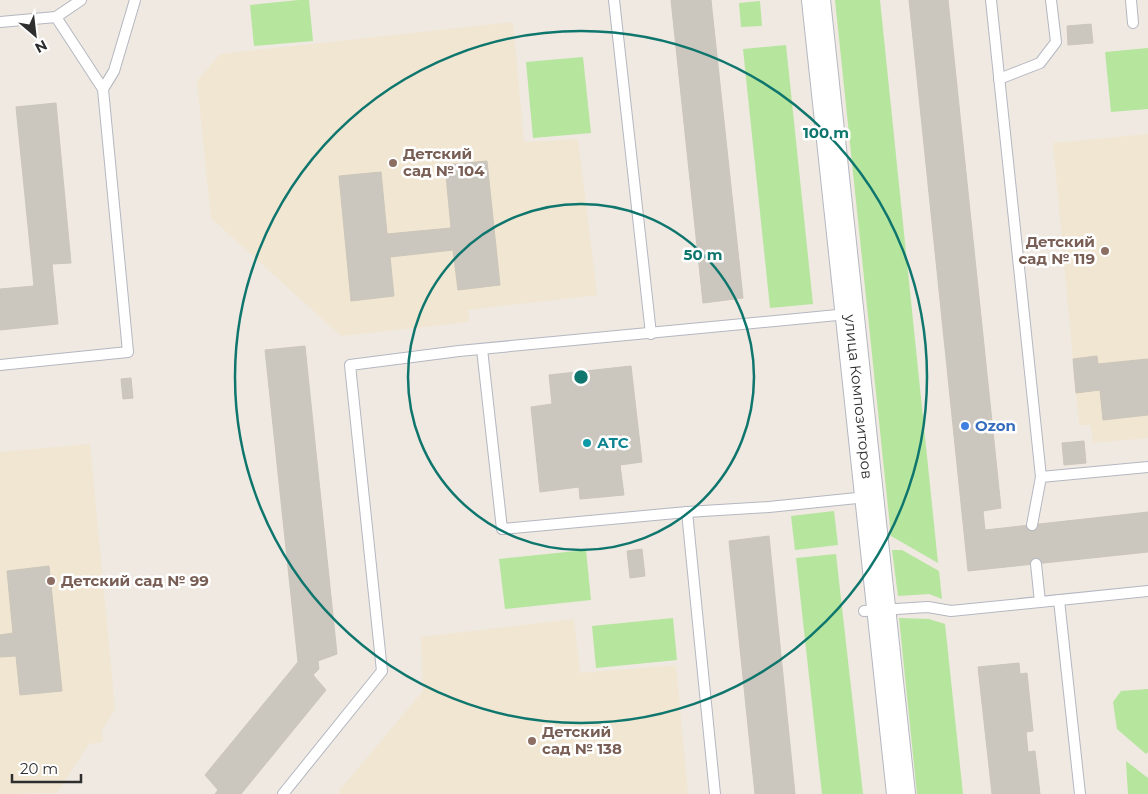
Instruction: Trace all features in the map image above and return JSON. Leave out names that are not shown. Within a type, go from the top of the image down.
[{"type":"street","name":"улица Композиторов","points":[[801,0],[841,315],[861,498],[872,610],[882,794]]},
{"type":"street","name":"улица Композиторов","points":[[816,0],[841,315]]},
{"type":"street","name":"улица Композиторов","points":[[872,610],[901,794]]},
{"type":"lane","points":[[0,22],[56,17],[81,0]]},
{"type":"lane","points":[[103,89],[114,71],[135,0]]},
{"type":"lane","points":[[614,0],[651,334]]},
{"type":"lane","points":[[991,0],[1041,477],[1032,525]]},
{"type":"lane","points":[[999,79],[1040,64],[1056,42],[1052,0]]},
{"type":"lane","points":[[1132,0],[1133,23]]},
{"type":"lane","points":[[0,365],[128,352],[103,89],[56,17]]},
{"type":"lane","points":[[283,794],[382,671],[350,365],[482,349],[841,315]]},
{"type":"lane","points":[[482,349],[502,529],[861,498]]},
{"type":"lane","points":[[1041,477],[1148,467]]},
{"type":"lane","points":[[687,512],[715,794]]},
{"type":"lane","points":[[1036,564],[1040,602]]},
{"type":"lane","points":[[872,610],[928,607],[951,611],[1148,591]]},
{"type":"lane","points":[[1059,600],[1080,794]]},
{"type":"shaded area","name":"Детский сад № 104","points":[[513,22],[524,142],[578,139],[597,295],[468,310],[469,322],[341,336],[211,218],[197,81],[220,54]]},
{"type":"shaded area","name":"Детский сад № 119","points":[[1148,134],[1148,438],[1093,443],[1091,425],[1079,425],[1053,143]]},
{"type":"shaded area","name":"Детский сад № 99","points":[[90,444],[115,709],[102,730],[103,742],[89,744],[57,793],[0,794],[0,452]]},
{"type":"shaded area","name":"Детский сад № 138","points":[[574,619],[580,673],[676,665],[688,794],[340,794],[339,791],[423,691],[421,637]]},
{"type":"green space","points":[[309,0],[313,41],[254,46],[250,5]]},
{"type":"green space","points":[[835,0],[880,0],[938,563],[891,536]]},
{"type":"green space","points":[[760,1],[762,26],[741,27],[739,3]]},
{"type":"green space","points":[[786,45],[813,304],[770,308],[743,49]]},
{"type":"green space","points":[[1148,48],[1148,109],[1111,112],[1105,52]]},
{"type":"green space","points":[[583,57],[591,133],[533,138],[526,62]]},
{"type":"green space","points":[[834,511],[838,545],[795,550],[791,516]]},
{"type":"green space","points":[[586,550],[591,600],[505,609],[499,559]]},
{"type":"green space","points":[[892,550],[902,550],[939,571],[942,599],[929,594],[898,596]]},
{"type":"green space","points":[[836,554],[863,794],[822,794],[796,558]]},
{"type":"green space","points":[[673,618],[677,660],[596,668],[592,626]]},
{"type":"green space","points":[[899,618],[929,619],[945,624],[963,794],[917,794]]},
{"type":"green space","points":[[1148,689],[1148,752],[1146,754],[1117,729],[1113,702],[1121,691]]},
{"type":"green space","points":[[1126,761],[1148,778],[1148,794],[1128,794]]},
{"type":"building","points":[[671,0],[711,0],[743,298],[703,303]]},
{"type":"building","points":[[909,0],[948,0],[1001,508],[983,511],[985,530],[1148,512],[1148,552],[968,571]]},
{"type":"building","points":[[1091,24],[1093,43],[1068,45],[1067,26]]},
{"type":"building","points":[[56,103],[71,263],[52,264],[58,324],[0,330],[0,289],[34,286],[16,107]]},
{"type":"building","points":[[487,161],[500,285],[458,290],[453,250],[390,257],[394,296],[351,301],[339,176],[381,172],[387,234],[451,228],[445,165]]},
{"type":"building","points":[[305,346],[337,654],[318,661],[319,669],[313,675],[326,690],[241,794],[215,794],[218,790],[205,775],[298,662],[265,350]]},
{"type":"building","points":[[1097,356],[1098,364],[1148,359],[1148,415],[1103,420],[1100,390],[1076,393],[1073,359]]},
{"type":"building","name":"АТС","points":[[631,366],[642,462],[620,465],[624,495],[580,499],[579,487],[540,492],[531,407],[552,404],[549,375]]},
{"type":"building","points":[[131,378],[133,398],[123,399],[121,379]]},
{"type":"building","points":[[1084,441],[1086,463],[1064,465],[1062,443]]},
{"type":"building","points":[[769,536],[795,794],[755,794],[729,541]]},
{"type":"building","points":[[642,549],[645,576],[630,578],[627,551]]},
{"type":"building","points":[[49,566],[62,691],[20,695],[16,656],[0,657],[0,635],[13,633],[7,571]]},
{"type":"building","points":[[1019,663],[1020,674],[1027,673],[1033,731],[1026,732],[1028,752],[1035,751],[1040,794],[992,794],[978,667]]},
{"type":"place","name":"Детский сад № 104","points":[[393,163]]},
{"type":"place","name":"Детский сад № 119","points":[[1105,251]]},
{"type":"place","name":"Ozon","points":[[965,426]]},
{"type":"place","name":"АТС","points":[[587,443]]},
{"type":"place","name":"Детский сад № 99","points":[[51,581]]},
{"type":"place","name":"Детский сад № 138","points":[[532,741]]}]
